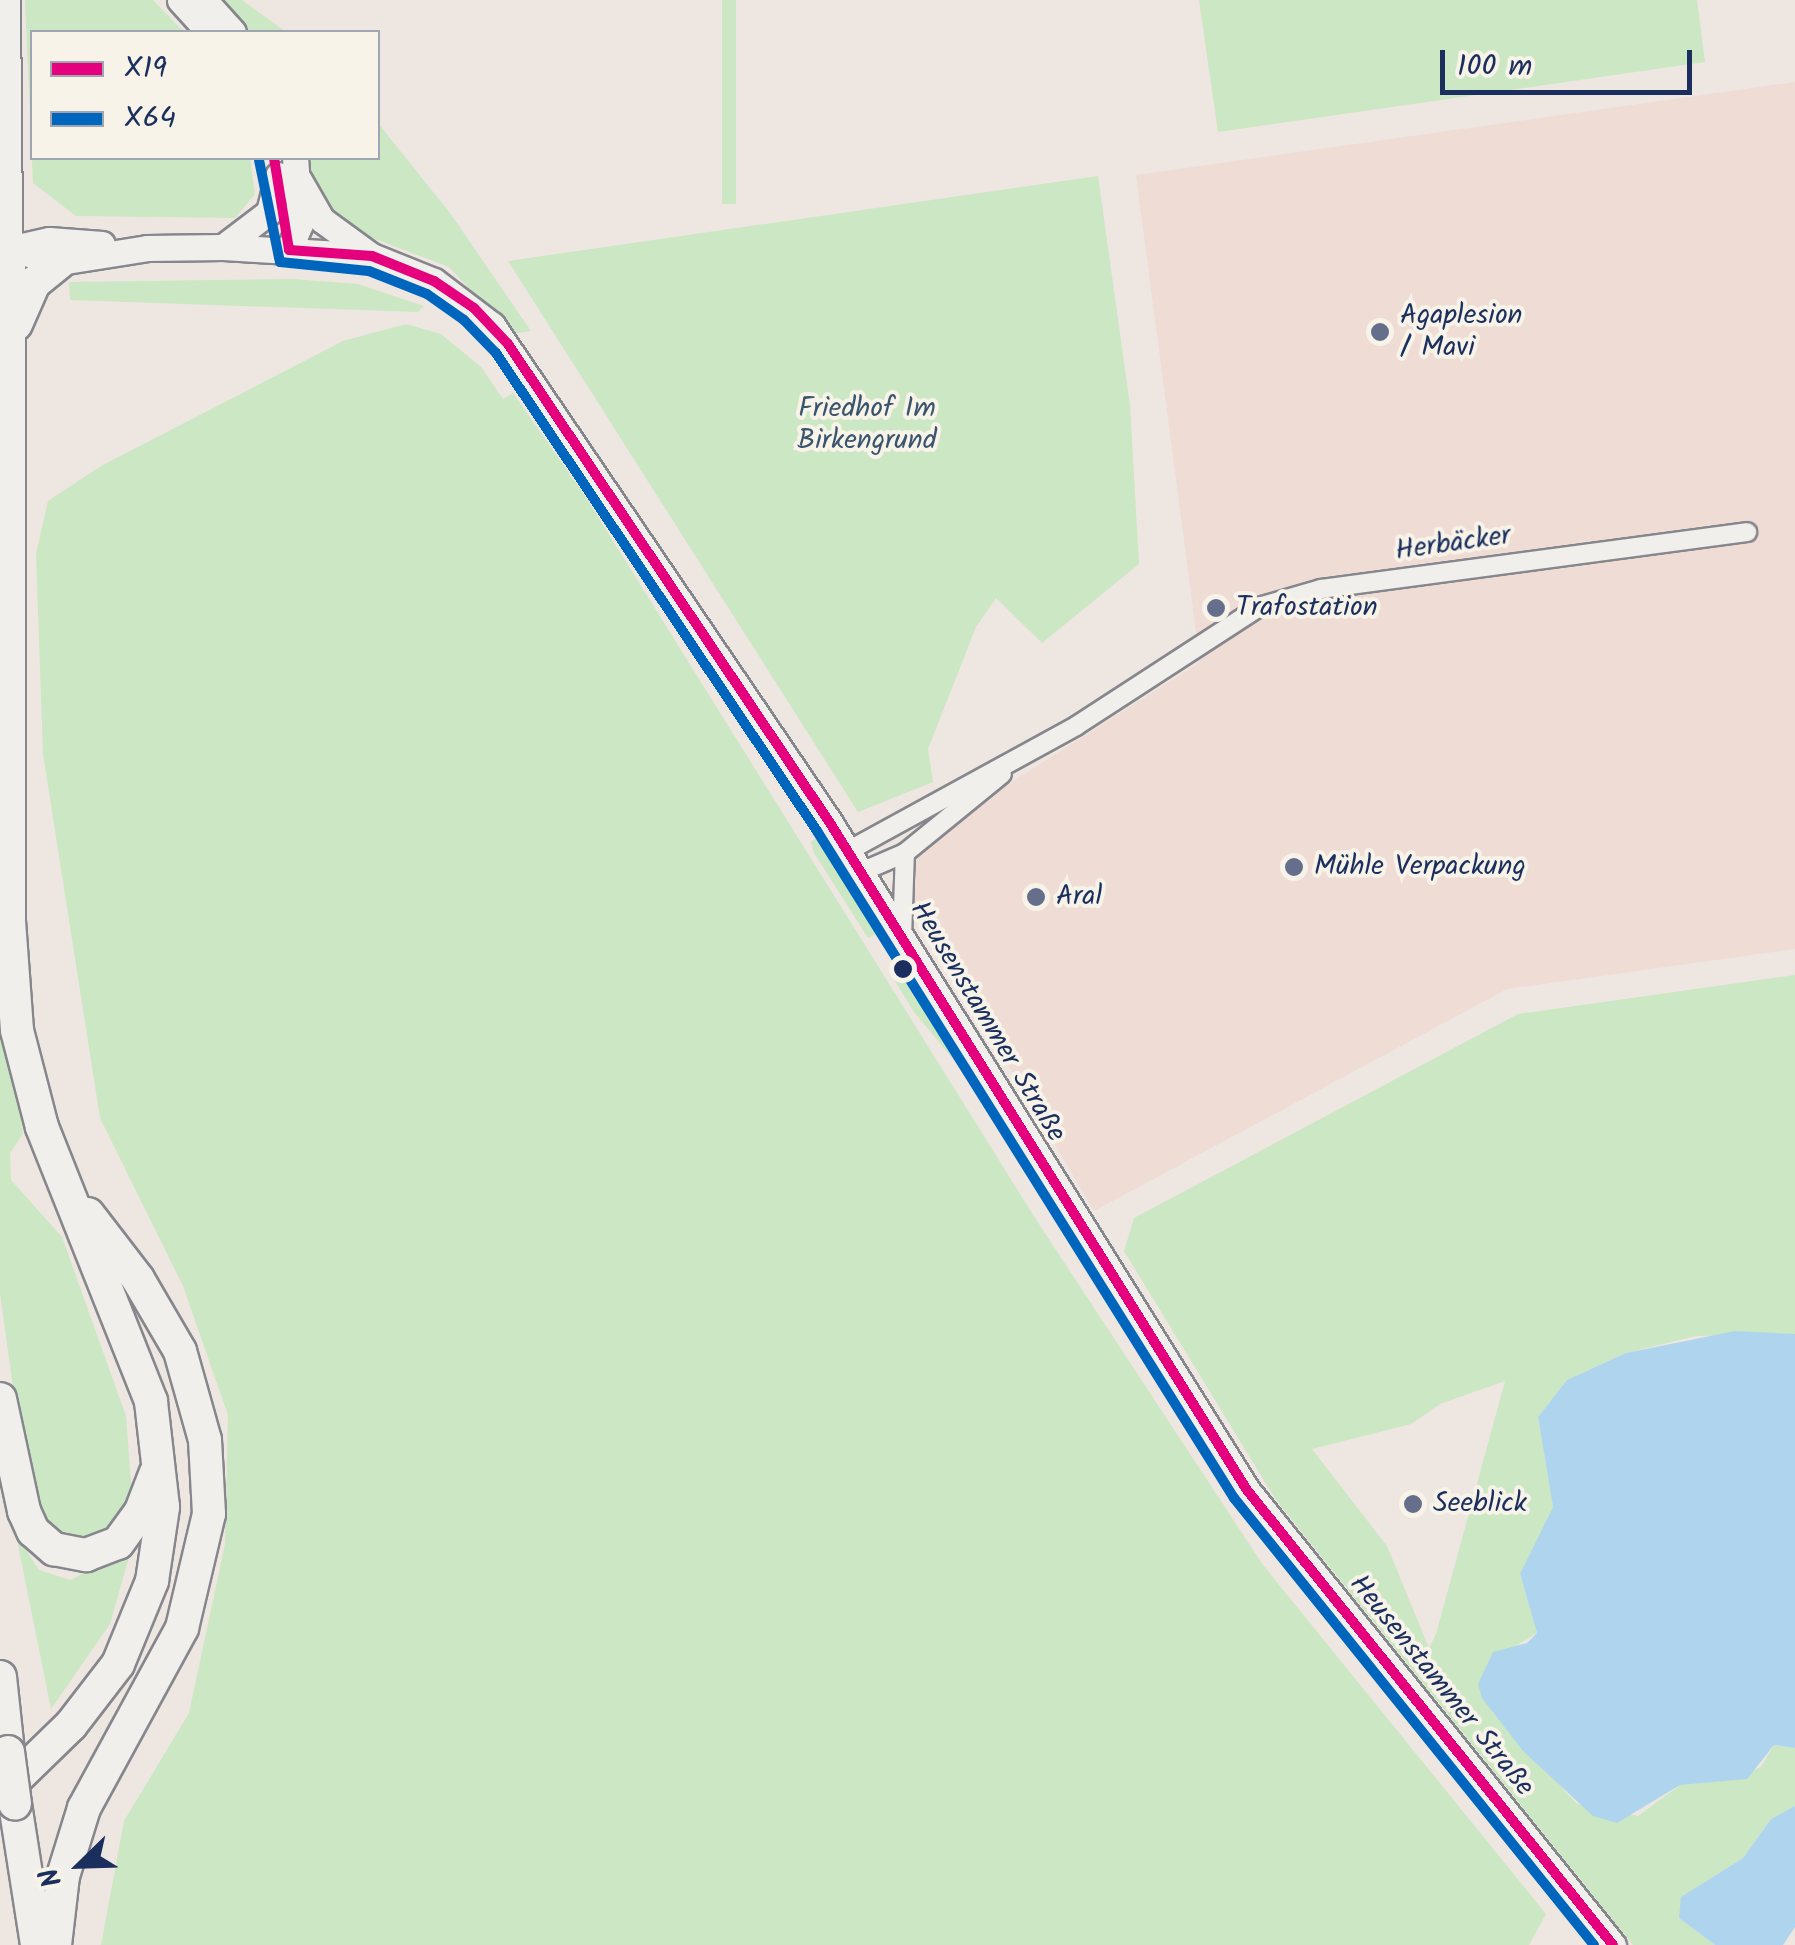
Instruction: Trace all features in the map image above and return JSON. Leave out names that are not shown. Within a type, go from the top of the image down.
[{"type":"highway","points":[[8,1799],[90,1703],[133,1634],[161,1538],[162,1456],[145,1383],[59,1174],[29,1088],[11,977],[9,249]]},
{"type":"highway","points":[[11,338],[34,283],[54,251]]},
{"type":"highway","points":[[55,1945],[63,1876],[84,1808],[192,1602],[209,1495],[200,1410],[180,1350],[138,1279],[59,1174]]},
{"type":"highway","points":[[0,1399],[24,1510],[33,1531],[54,1548],[86,1555],[118,1543],[141,1511],[162,1456]]},
{"type":"highway","points":[[0,1677],[8,1752],[8,1799],[37,1945]]},
{"type":"main road","points":[[7,0],[9,249],[54,251]]},
{"type":"main road","points":[[180,0],[207,30]]},
{"type":"main road","points":[[204,0],[231,30]]},
{"type":"main road","points":[[223,246],[269,212],[287,168]]},
{"type":"main road","points":[[287,168],[298,234],[289,250]]},
{"type":"main road","points":[[287,168],[322,220],[372,256]]},
{"type":"main road","points":[[10,200],[28,226],[54,251]]},
{"type":"main road","name":"Heusenstammer Straße","points":[[54,251],[223,246],[372,256],[455,293],[508,344],[854,862],[1247,1490],[1613,1945]]},
{"type":"street","name":"Herbäcker","points":[[1008,765],[1260,607],[1322,589],[1746,532]]},
{"type":"street","points":[[854,862],[1008,765]]},
{"type":"street","points":[[854,862],[905,853],[952,810],[996,782],[1008,765]]},
{"type":"street","points":[[902,937],[905,853]]},
{"type":"shaded area","points":[[1795,82],[1795,949],[1507,989],[1094,1211],[913,903],[910,874],[922,847],[946,824],[1200,662],[1136,175]]},
{"type":"green space","points":[[25,0],[153,0],[182,30],[30,30],[30,114]]},
{"type":"green space","points":[[218,0],[242,0],[283,30],[243,30]]},
{"type":"green space","points":[[722,0],[736,0],[736,204],[722,204]]},
{"type":"green space","points":[[1199,0],[1697,0],[1705,62],[1218,132]]},
{"type":"green space","points":[[380,126],[450,213],[531,331],[512,334],[449,267],[338,225],[310,190],[306,160],[380,160]]},
{"type":"green space","points":[[32,160],[250,160],[255,194],[235,218],[76,216],[33,183]]},
{"type":"green space","name":"Friedhof Im Birkengrund","points":[[1098,176],[1130,405],[1139,564],[1042,643],[996,598],[976,627],[928,749],[933,782],[858,812],[508,261]]},
{"type":"green space","points":[[292,279],[358,284],[424,306],[418,312],[70,300],[69,282]]},
{"type":"green space","points":[[406,324],[441,334],[481,367],[503,399],[513,393],[585,496],[1035,1218],[1263,1565],[1546,1914],[1529,1945],[101,1945],[124,1821],[189,1713],[225,1544],[228,1415],[183,1286],[100,1118],[43,754],[36,554],[48,501],[101,466],[343,341]]},
{"type":"green space","points":[[820,835],[876,934],[868,938],[814,853],[811,842]]},
{"type":"green space","points":[[1795,975],[1795,1334],[1696,1336],[1626,1353],[1567,1380],[1538,1417],[1553,1507],[1520,1575],[1537,1633],[1507,1651],[1492,1712],[1577,1804],[1638,1816],[1680,1785],[1729,1780],[1761,1767],[1774,1745],[1795,1748],[1795,1806],[1771,1819],[1743,1858],[1703,1883],[1679,1918],[1715,1945],[1633,1945],[1276,1500],[1124,1251],[1134,1218],[1518,1014]],"holes":[[[1505,1381],[1429,1648],[1387,1546],[1312,1449],[1411,1424],[1440,1404]]]},
{"type":"green space","points":[[902,976],[937,1018],[968,1077],[914,1012],[895,981]]},
{"type":"green space","points":[[0,1029],[24,1116],[22,1135],[10,1153],[11,1180],[62,1237],[126,1416],[133,1508],[102,1541],[59,1539],[28,1496],[0,1293]]},
{"type":"green space","points":[[16,1535],[39,1570],[70,1580],[131,1550],[110,1624],[51,1709]]},
{"type":"water","points":[[1735,1331],[1795,1334],[1795,1748],[1774,1745],[1747,1779],[1680,1785],[1617,1823],[1593,1816],[1523,1751],[1482,1698],[1478,1684],[1493,1652],[1527,1643],[1537,1633],[1520,1574],[1553,1507],[1538,1417],[1567,1380],[1626,1353]]},
{"type":"water","points":[[1795,1806],[1795,1927],[1783,1945],[1715,1945],[1679,1918],[1681,1897],[1743,1858],[1771,1819]]},
{"type":"transit line","name":"X64","points":[[259,160],[280,262],[369,271],[427,294],[464,320],[496,353],[817,831],[1234,1498],[1594,1945]]},
{"type":"transit line","name":"X19","points":[[274,160],[289,250],[372,256],[434,281],[474,308],[508,344],[830,823],[1247,1490],[1613,1945]]},
{"type":"place","name":"Agaplesion / Mavi","points":[[1380,332]]},
{"type":"place","name":"Trafostation","points":[[1216,608]]},
{"type":"place","name":"Mühle Verpackung","points":[[1294,867]]},
{"type":"place","name":"Aral","points":[[1036,897]]},
{"type":"place","name":"Seeblick","points":[[1413,1504]]}]
